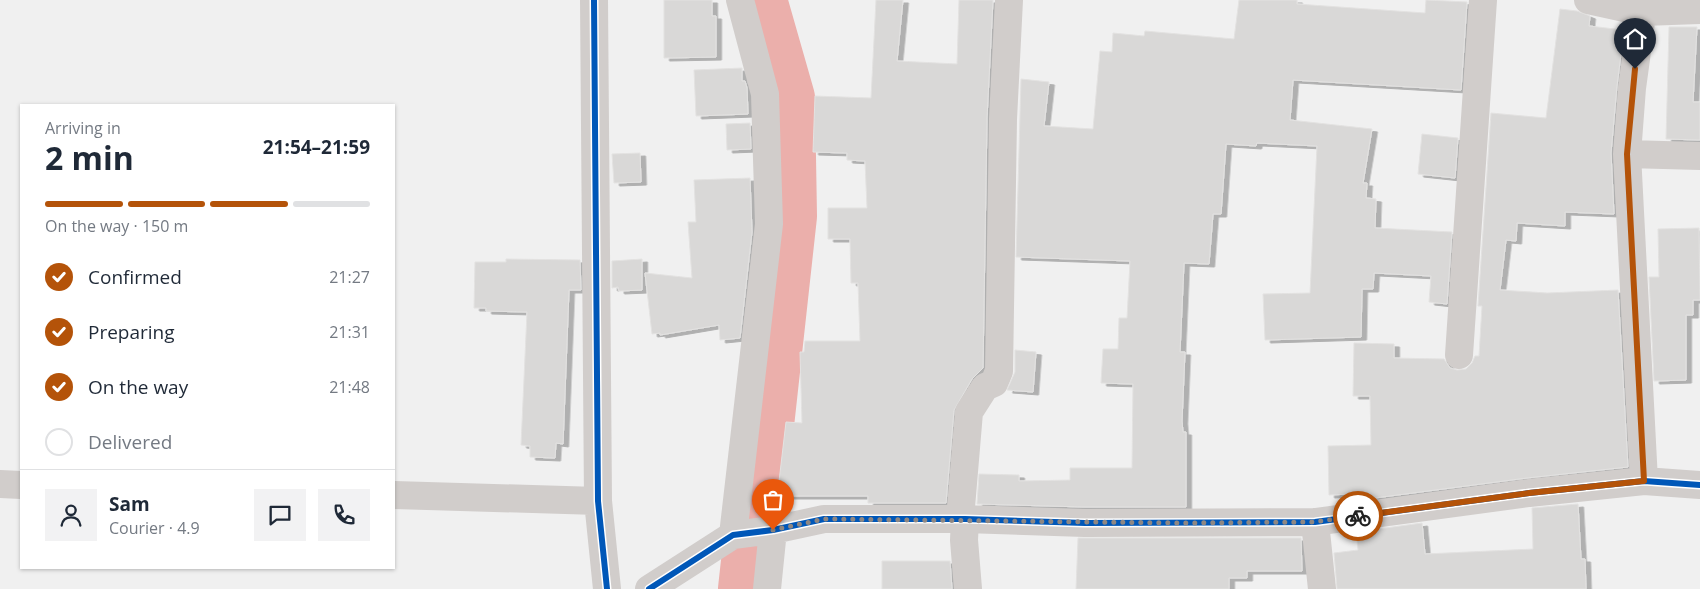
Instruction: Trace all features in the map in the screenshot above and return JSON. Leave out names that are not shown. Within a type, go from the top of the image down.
[{"type":"street","points":[[594,0],[598,501],[607,589]]},
{"type":"street","points":[[740,0],[765,94],[769,224],[754,532],[766,589]]},
{"type":"street","points":[[968,589],[963,519],[969,412],[985,388],[994,383],[999,370],[1003,119],[1009,0]]},
{"type":"street","points":[[1459,355],[1483,0]]},
{"type":"street","points":[[1588,0],[1700,10]]},
{"type":"street","points":[[1644,6],[1632,88],[1627,154],[1644,481]]},
{"type":"street","points":[[1627,154],[1700,156]]},
{"type":"street","points":[[649,589],[754,532],[824,519],[963,519],[1084,523],[1314,522],[1529,493],[1644,481],[1700,485]]},
{"type":"street","points":[[0,484],[20,485]]},
{"type":"street","points":[[395,495],[598,501]]},
{"type":"street","points":[[1314,522],[1322,589]]},
{"type":"building","points":[[664,0],[712,0],[712,16],[716,16],[716,57],[664,58]]},
{"type":"building","points":[[876,0],[903,0],[897,61],[957,64],[959,0],[993,0],[987,118],[983,368],[972,379],[954,410],[946,503],[868,503],[868,496],[781,496],[782,491],[778,490],[786,422],[802,423],[800,352],[804,352],[805,341],[860,341],[858,283],[851,283],[850,239],[828,239],[828,208],[867,208],[865,161],[847,160],[847,153],[813,152],[815,96],[871,98]]},
{"type":"building","points":[[1239,0],[1297,0],[1297,4],[1425,13],[1426,0],[1467,2],[1461,90],[1293,80],[1290,120],[1372,129],[1363,183],[1367,183],[1366,198],[1376,199],[1375,228],[1452,232],[1447,304],[1429,302],[1431,276],[1374,273],[1373,289],[1362,289],[1361,337],[1265,340],[1263,294],[1310,293],[1317,146],[1257,143],[1256,146],[1226,144],[1221,214],[1213,214],[1209,264],[1184,263],[1180,352],[1185,352],[1182,421],[1183,432],[1186,432],[1186,507],[977,504],[979,474],[1019,475],[1019,481],[1070,480],[1070,468],[1132,468],[1133,384],[1101,383],[1103,349],[1118,349],[1119,318],[1127,318],[1130,261],[1016,257],[1021,79],[1049,82],[1044,126],[1093,129],[1100,51],[1112,52],[1113,33],[1144,36],[1145,31],[1234,39]]},
{"type":"building","points":[[1560,9],[1577,11],[1590,16],[1589,26],[1624,30],[1611,153],[1614,214],[1565,212],[1565,226],[1517,223],[1516,241],[1506,240],[1500,290],[1547,293],[1618,290],[1628,467],[1352,501],[1351,494],[1329,495],[1328,446],[1371,445],[1370,396],[1353,396],[1354,343],[1394,344],[1394,358],[1444,359],[1450,368],[1457,370],[1466,369],[1472,363],[1475,356],[1479,356],[1482,306],[1478,306],[1491,113],[1546,118]]},
{"type":"building","points":[[1669,27],[1697,27],[1693,102],[1700,102],[1700,140],[1666,139]]},
{"type":"building","points":[[742,68],[742,81],[745,81],[747,88],[748,114],[696,116],[694,70]]},
{"type":"building","points":[[750,123],[751,149],[727,150],[726,124]]},
{"type":"building","points":[[1422,134],[1458,138],[1455,178],[1418,174]]},
{"type":"building","points":[[640,153],[641,182],[614,183],[612,154]]},
{"type":"building","points":[[750,178],[752,232],[740,338],[720,340],[719,325],[660,335],[660,333],[652,334],[645,273],[692,278],[688,222],[696,222],[694,180]]},
{"type":"building","points":[[1699,228],[1700,300],[1693,300],[1693,315],[1686,315],[1686,380],[1654,381],[1649,277],[1659,277],[1658,229]]},
{"type":"building","points":[[506,259],[580,260],[581,290],[569,290],[563,444],[556,443],[555,458],[530,457],[530,446],[521,445],[527,312],[486,311],[486,308],[474,308],[475,262],[506,262]]},
{"type":"building","points":[[642,259],[642,290],[619,291],[618,287],[612,288],[612,261]]},
{"type":"building","points":[[1015,350],[1036,352],[1033,392],[1007,390],[1015,372]]},
{"type":"building","points":[[1578,504],[1581,559],[1585,559],[1586,589],[1337,589],[1334,553],[1358,550],[1356,532],[1422,523],[1425,554],[1533,549],[1532,508]]},
{"type":"building","points":[[1078,538],[1301,538],[1302,571],[1247,571],[1247,578],[1229,578],[1229,589],[1076,589]]},
{"type":"building","points":[[882,561],[950,561],[952,589],[882,589]]},
{"type":"waterway","points":[[747,589],[788,216],[786,98],[758,0]]},
{"type":"cycle path","points":[[594,0],[598,501],[607,589]]},
{"type":"cycle path","points":[[649,589],[733,535],[773,530],[824,519],[965,519],[1085,523],[1315,522],[1529,493],[1644,481],[1700,485]]},
{"type":"way so far","points":[[773,530],[824,519],[965,519],[1084,523],[1181,523],[1314,522],[1358,516]]},
{"type":"route","points":[[1358,516],[1529,493],[1644,481],[1627,154],[1635,69]]}]
